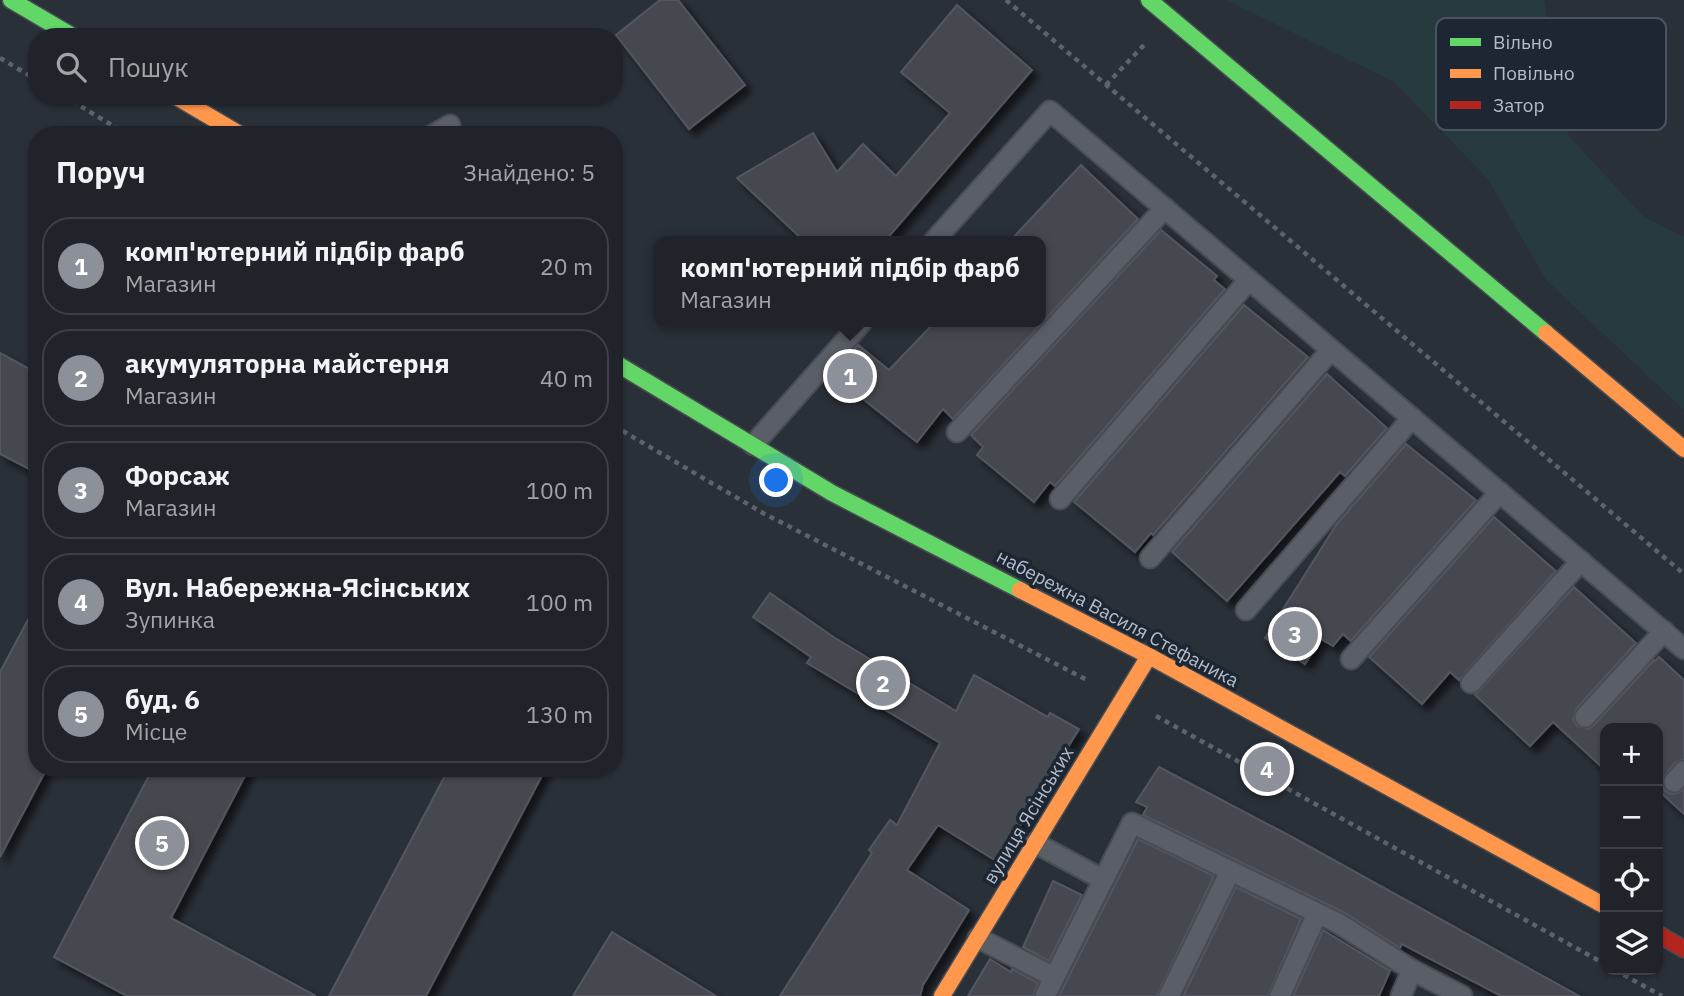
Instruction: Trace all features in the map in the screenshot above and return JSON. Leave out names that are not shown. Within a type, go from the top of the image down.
[{"type":"main road","points":[[11,0],[59,28]]},
{"type":"main road","points":[[1149,0],[1684,449]]},
{"type":"main road","points":[[191,105],[226,126]]},
{"type":"main road","name":"набережна Василя Стефаника","points":[[623,367],[832,493],[1149,656],[1600,903]]},
{"type":"main road","name":"вулиця Ясінських","points":[[942,996],[1149,656]]},
{"type":"main road","points":[[1663,937],[1684,949]]},
{"type":"lane","points":[[938,236],[1050,111],[1684,649]]},
{"type":"lane","points":[[957,432],[1165,208]]},
{"type":"lane","points":[[1060,499],[1249,280]]},
{"type":"lane","points":[[752,445],[858,327]]},
{"type":"lane","points":[[1150,558],[1331,350]]},
{"type":"lane","points":[[1246,610],[1412,418]]},
{"type":"lane","points":[[1351,659],[1500,492]]},
{"type":"lane","points":[[1471,683],[1581,561]]},
{"type":"lane","points":[[1585,717],[1664,631]]},
{"type":"lane","points":[[1045,996],[1132,823],[1338,923],[1412,970],[1462,996]]},
{"type":"lane","points":[[1035,843],[1102,879]]},
{"type":"lane","points":[[1170,996],[1230,872]]},
{"type":"lane","points":[[1280,996],[1317,914]]},
{"type":"lane","points":[[978,938],[1054,977]]},
{"type":"lane","points":[[1401,996],[1412,970]]},
{"type":"path","points":[[1006,0],[1684,574]]},
{"type":"path","points":[[1106,85],[1143,46]]},
{"type":"path","points":[[0,58],[28,75]]},
{"type":"path","points":[[79,105],[113,126]]},
{"type":"path","points":[[1624,975],[1662,996]]},
{"type":"green space","points":[[1226,0],[1544,0],[1547,18],[1436,18],[1436,125],[1394,82]]},
{"type":"green space","points":[[1441,130],[1567,130],[1568,135],[1643,216],[1684,237],[1684,410],[1546,280],[1488,179]]},
{"type":"building","points":[[660,0],[678,0],[745,85],[689,129],[623,44],[623,29]]},
{"type":"building","points":[[957,5],[1032,70],[889,236],[799,236],[737,178],[813,133],[837,172],[863,144],[896,176],[950,113],[901,72]]},
{"type":"building","points":[[1081,165],[1138,219],[1046,318],[1046,236],[1015,236]]},
{"type":"building","points":[[1161,230],[1217,276],[1214,280],[1225,289],[1055,486],[1050,482],[1034,502],[977,455],[983,447],[971,435]]},
{"type":"building","points":[[1244,305],[1308,357],[1153,535],[1151,533],[1135,552],[1074,502]]},
{"type":"building","points":[[930,327],[1038,327],[953,419],[943,409],[917,442],[833,375],[858,345],[889,370]]},
{"type":"building","points":[[0,353],[28,368],[28,468],[0,454]]},
{"type":"building","points":[[1327,374],[1387,428],[1345,476],[1340,472],[1227,601],[1172,552]]},
{"type":"building","points":[[1406,444],[1476,500],[1351,641],[1343,634],[1333,646],[1321,639],[1305,664],[1265,638],[1336,525]]},
{"type":"building","points":[[1494,517],[1556,571],[1459,680],[1450,672],[1422,704],[1369,657]]},
{"type":"building","points":[[1574,587],[1636,643],[1576,709],[1573,720],[1577,726],[1588,729],[1594,725],[1659,657],[1684,680],[1684,759],[1675,763],[1663,779],[1663,723],[1600,723],[1600,765],[1553,722],[1530,746],[1475,695]]},
{"type":"building","points":[[770,593],[835,638],[956,711],[974,675],[1048,717],[1050,713],[1079,729],[998,862],[938,825],[907,870],[969,910],[923,985],[920,996],[780,996],[872,853],[869,850],[890,820],[897,825],[940,743],[807,663],[811,657],[753,617]]},
{"type":"building","points":[[28,620],[28,777],[42,777],[0,857],[0,672]]},
{"type":"building","points":[[1159,767],[1294,838],[1579,996],[1501,996],[1402,944],[1400,948],[1343,912],[1143,815],[1147,807],[1136,802]]},
{"type":"building","points":[[148,777],[244,777],[171,918],[316,996],[127,996],[54,957]]},
{"type":"building","points":[[444,777],[541,777],[426,996],[329,996]]},
{"type":"building","points":[[1663,784],[1665,791],[1671,794],[1684,789],[1684,814],[1663,795]]},
{"type":"building","points":[[1138,839],[1214,876],[1157,996],[1059,996]]},
{"type":"building","points":[[1053,881],[1082,895],[1049,961],[1023,947]]},
{"type":"building","points":[[1236,887],[1301,919],[1268,996],[1183,996]]},
{"type":"building","points":[[1323,930],[1390,971],[1379,996],[1293,996]]},
{"type":"building","points":[[612,932],[716,996],[573,996]]},
{"type":"building","points":[[990,959],[1011,972],[1012,969],[1038,983],[1033,996],[968,996]]},
{"type":"traffic: fast","points":[[11,0],[59,28]]},
{"type":"traffic: fast","points":[[1149,0],[1546,333]]},
{"type":"traffic: fast","points":[[623,367],[832,493],[1020,590]]},
{"type":"traffic: slow","points":[[190,105],[226,126]]},
{"type":"traffic: slow","points":[[1546,333],[1684,449]]},
{"type":"traffic: slow","points":[[1020,590],[1149,656],[1600,903]]},
{"type":"traffic: slow","points":[[942,996],[1149,656]]},
{"type":"traffic: jam","points":[[1663,937],[1684,949]]},
{"type":"place","name":"комп'ютерний підбір фарб","points":[[850,376]]},
{"type":"place","name":"Форсаж","points":[[1295,634]]},
{"type":"place","name":"акумуляторна майстерня","points":[[883,683]]},
{"type":"place","name":"Вул. Набережна-Ясінських","points":[[1267,769]]},
{"type":"place","name":"буд. 6","points":[[162,843]]}]
